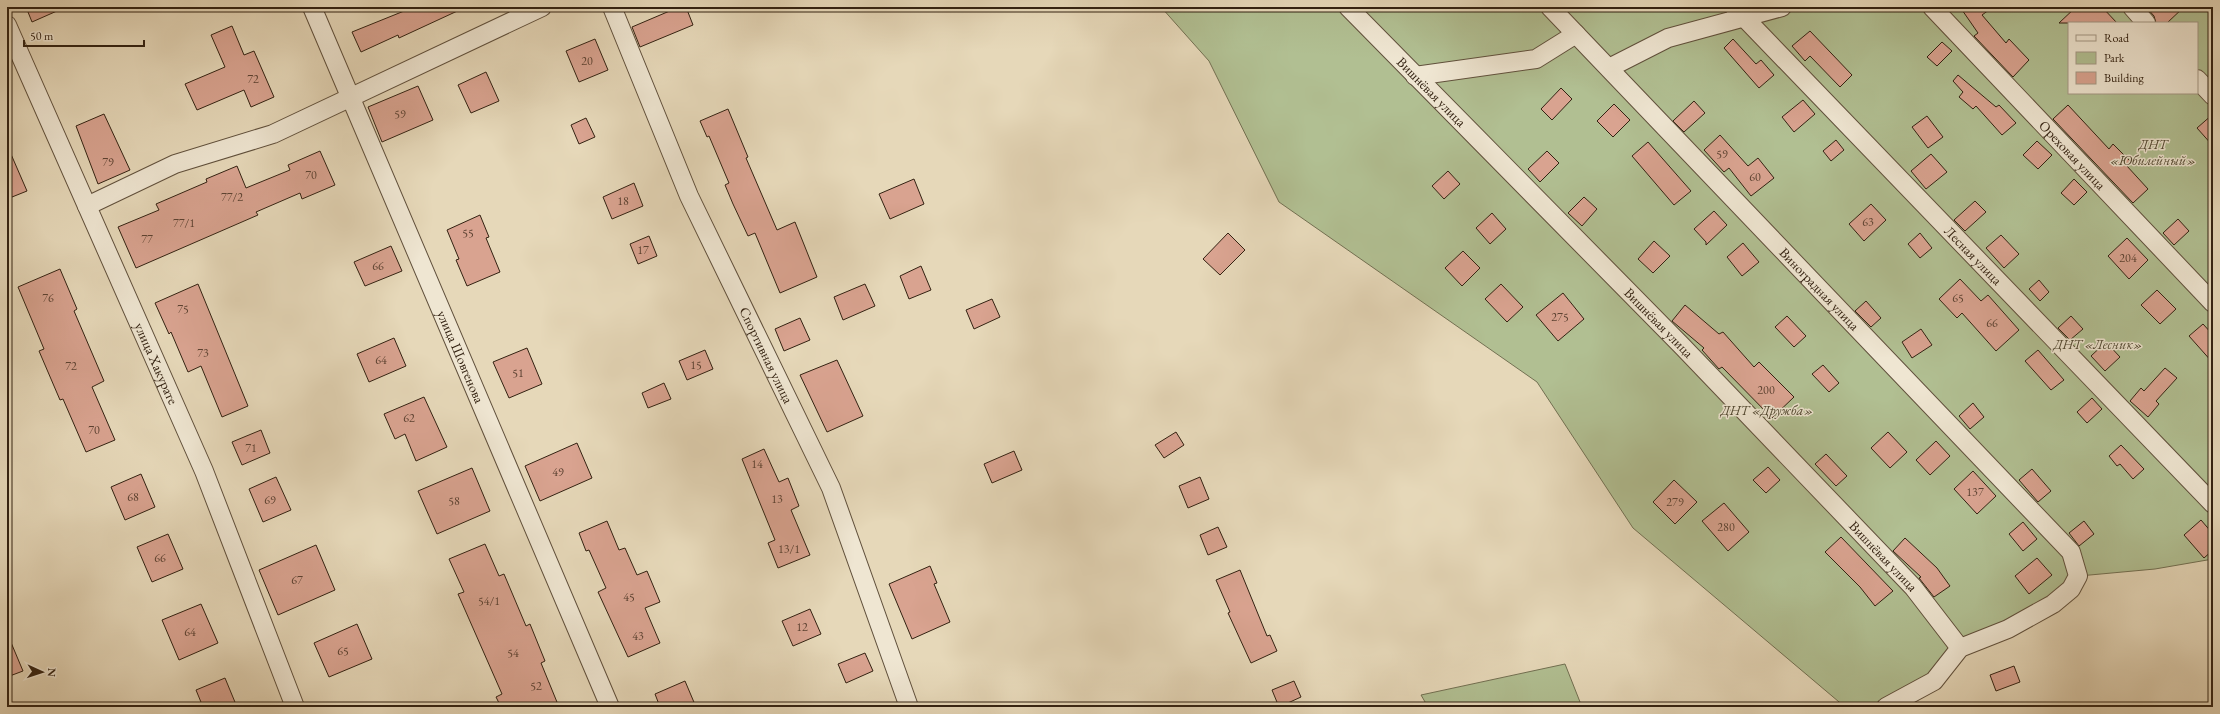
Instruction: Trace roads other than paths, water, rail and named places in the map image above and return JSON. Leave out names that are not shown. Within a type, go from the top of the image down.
[{"type":"street","name":"улица Шовгенова","points":[[312,7],[610,707]]},
{"type":"street","points":[[87,206],[175,164],[273,134],[542,7]]},
{"type":"street","name":"Спортивная улица","points":[[612,7],[689,196],[831,488],[909,707]]},
{"type":"street","name":"Вишнёвая улица","points":[[1348,7],[1682,346],[1913,587],[1960,648]]},
{"type":"street","name":"Виноградная улица","points":[[1550,7],[2071,552],[2078,576],[2071,589],[2053,604],[2008,630],[1960,648]]},
{"type":"street","points":[[1609,68],[1668,38],[1739,12],[1782,7]]},
{"type":"street","name":"Ореховая улица","points":[[1932,7],[2213,303]]},
{"type":"street","points":[[2132,7],[2145,22]]},
{"type":"street","name":"Лесная улица","points":[[1739,12],[2213,504]]},
{"type":"street","name":"улица Хакурате","points":[[7,25],[204,471],[295,707]]},
{"type":"street","points":[[1415,76],[1536,59],[1576,34]]},
{"type":"street","points":[[2198,80],[2213,96]]},
{"type":"street","points":[[1886,707],[1934,681],[1960,648]]},
{"type":"park label","name":"ДНТ «Юбилейный»","points":[[2153,152]]},
{"type":"park label","name":"ДНТ «Лесник»","points":[[2098,344]]},
{"type":"park label","name":"ДНТ «Дружба»","points":[[1767,410]]}]
